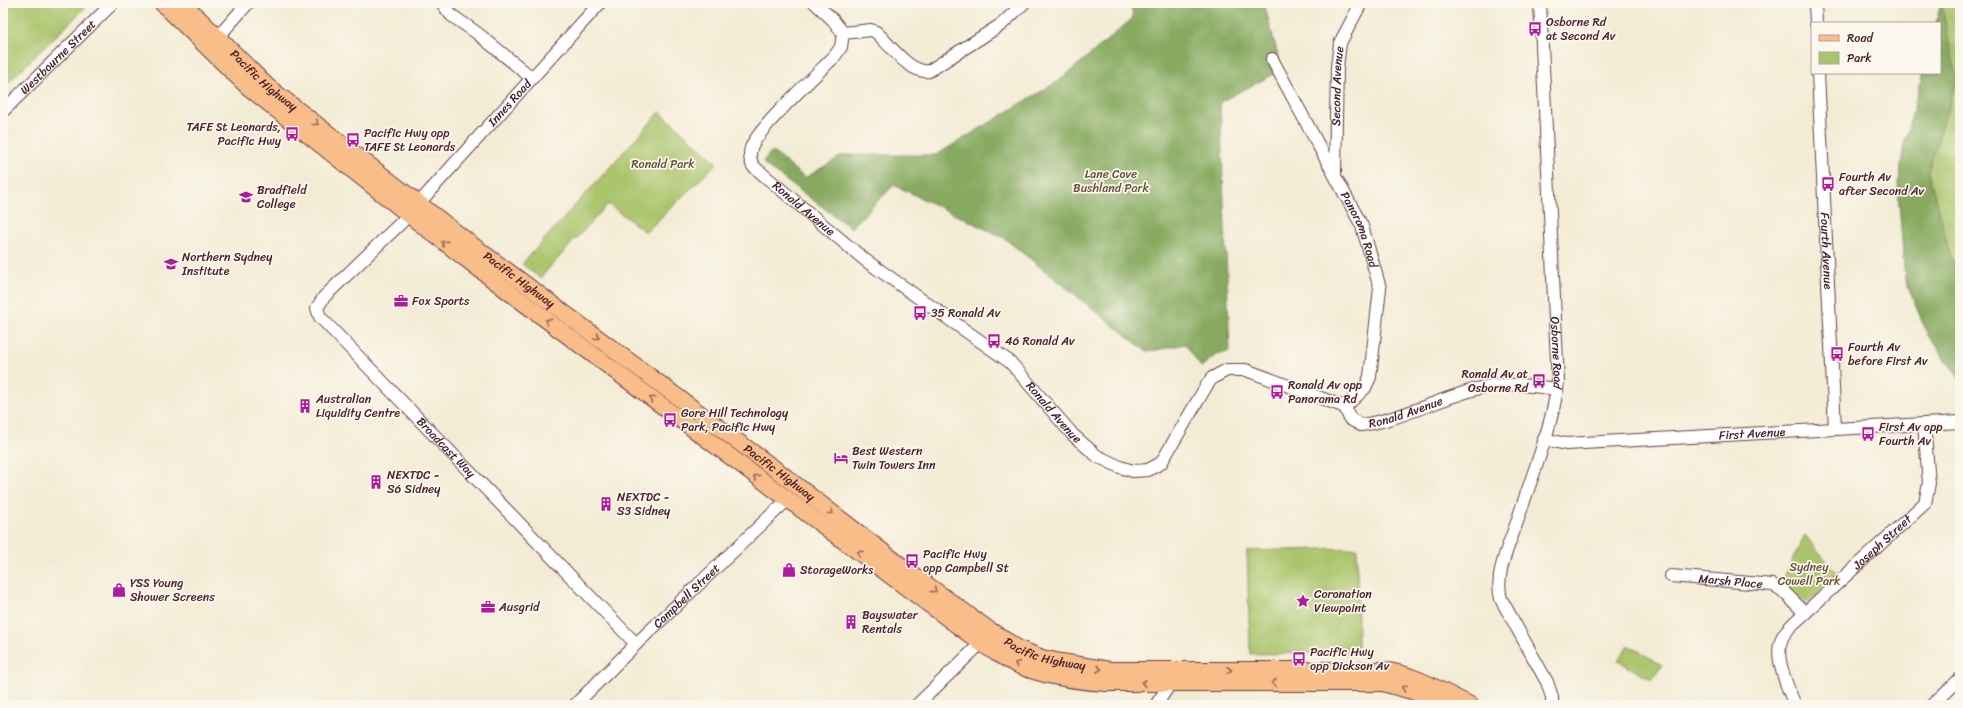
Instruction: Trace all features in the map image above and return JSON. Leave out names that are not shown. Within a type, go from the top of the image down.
[{"type":"main road","name":"Pacific Highway","points":[[162,3],[248,87],[409,215],[787,500],[981,643],[1020,666],[1061,678],[1106,683],[1383,683],[1398,686],[1419,701],[1439,705]]},
{"type":"main road","name":"Pacific Highway","points":[[183,3],[267,86],[532,290],[800,488],[875,546],[988,629],[1019,648],[1036,656],[1079,666],[1110,670],[1382,670],[1400,672],[1421,680],[1470,705]]},
{"type":"main road","name":"Campbell Street","points":[[787,500],[800,488]]},
{"type":"street","name":"Westbourne Street","points":[[3,111],[113,3]]},
{"type":"street","points":[[217,38],[248,3]]},
{"type":"street","points":[[442,3],[451,15],[478,33],[532,78]]},
{"type":"street","name":"Innes Road","points":[[419,203],[600,3]]},
{"type":"street","points":[[815,3],[833,20],[843,33],[871,30],[876,32],[912,68],[923,72],[929,71],[1002,24],[1024,3]]},
{"type":"street","name":"Second Avenue","points":[[1335,175],[1337,67],[1340,43],[1361,3]]},
{"type":"street","name":"Osborne Road","points":[[1540,3],[1558,374],[1557,389],[1544,439],[1504,560],[1499,587],[1502,599],[1547,682],[1552,696],[1552,705]]},
{"type":"street","points":[[1815,3],[1816,22]]},
{"type":"street","name":"Ronald Avenue","points":[[843,33],[841,47],[834,57],[770,122],[754,142],[751,147],[750,158],[753,166],[865,260],[1010,362],[1073,435],[1090,450],[1105,460],[1126,470],[1141,471],[1161,463],[1207,385],[1212,378],[1227,370],[1236,369],[1256,373],[1345,407],[1350,419],[1361,425],[1409,412],[1483,387],[1513,384],[1557,389]]},
{"type":"street","name":"Panorama Road","points":[[1272,59],[1362,226],[1380,288],[1370,377],[1365,388],[1345,407]]},
{"type":"street","name":"Fourth Avenue","points":[[1818,74],[1835,429]]},
{"type":"street","name":"Broadcast Way","points":[[409,215],[324,297],[317,308],[320,317],[636,644]]},
{"type":"street","name":"First Avenue","points":[[1544,439],[1566,444],[1960,422]]},
{"type":"street","name":"Joseph Street","points":[[1794,705],[1780,661],[1779,647],[1784,634],[1925,503],[1929,483],[1924,424]]},
{"type":"street","name":"Campbell Street","points":[[575,705],[636,644],[787,500]]},
{"type":"street","name":"Marsh Place","points":[[1671,576],[1773,585],[1782,590],[1805,613]]},
{"type":"street","points":[[917,705],[981,643]]},
{"type":"street","points":[[1932,705],[1960,679]]},
{"type":"street","points":[[1156,705],[1170,684]]},
{"type":"green space","points":[[3,3],[90,3],[3,87]]},
{"type":"green space","name":"Lane Cove Bushland Park","points":[[1131,3],[1264,3],[1282,70],[1220,102],[1230,351],[1215,356],[1201,367],[1185,344],[1147,352],[1004,238],[894,185],[851,228],[765,165],[763,161],[772,151],[805,178],[843,155],[936,155],[1060,80],[1133,18]]},
{"type":"green space","points":[[1941,3],[1960,3],[1960,379],[1928,335],[1905,279],[1898,188],[1904,145],[1923,74],[1941,74],[1941,22],[1936,22]]},
{"type":"green space","points":[[1941,3],[1957,80],[1928,171],[1950,254],[1960,277],[1960,379],[1928,335],[1905,279],[1898,188],[1904,145],[1923,74],[1941,74],[1941,22],[1936,22]]},
{"type":"green space","name":"Ronald Park","points":[[660,112],[717,163],[646,232],[608,204],[540,278],[522,264]]},
{"type":"green space","name":"Sydney Cowell Park","points":[[1805,535],[1839,576],[1809,602],[1797,598],[1781,583]]},
{"type":"green space","points":[[1357,548],[1358,653],[1250,654],[1247,551]]},
{"type":"green space","points":[[1628,645],[1662,665],[1652,680],[1618,661]]},
{"type":"place","name":"Osborne Rd at Second Av","points":[[1535,29]]},
{"type":"place","name":"TAFE St Leonards, Pacific Hwy","points":[[292,134]]},
{"type":"place","name":"Pacific Hwy opp TAFE St Leonards","points":[[353,140]]},
{"type":"place","name":"Fourth Av after Second Av","points":[[1828,184]]},
{"type":"place","name":"Bradfield College","points":[[246,197]]},
{"type":"place","name":"Northern Sydney Institute","points":[[171,264]]},
{"type":"place","name":"Fox Sports","points":[[401,301]]},
{"type":"place","name":"35 Ronald Av","points":[[920,313]]},
{"type":"place","name":"46 Ronald Av","points":[[994,341]]},
{"type":"place","name":"Fourth Av before First Av","points":[[1837,354]]},
{"type":"place","name":"Ronald Av at Osborne Rd","points":[[1539,381]]},
{"type":"place","name":"Ronald Av opp Panorama Rd","points":[[1277,392]]},
{"type":"place","name":"Australian Liquidity Centre","points":[[305,406]]},
{"type":"place","name":"Gore Hill Technology Park, Pacific Hwy","points":[[670,420]]},
{"type":"place","name":"First Av opp Fourth Av","points":[[1868,434]]},
{"type":"place","name":"Best Western Twin Towers Inn","points":[[841,458]]},
{"type":"place","name":"NEXTDC - S6 Sidney","points":[[376,482]]},
{"type":"place","name":"NEXTDC - S3 Sidney","points":[[606,504]]},
{"type":"place","name":"Pacific Hwy opp Campbell St","points":[[912,561]]},
{"type":"place","name":"StorageWorks","points":[[789,570]]},
{"type":"place","name":"YSS Young Shower Screens","points":[[119,590]]},
{"type":"place","name":"Coronation Viewpoint","points":[[1303,601]]},
{"type":"place","name":"Ausgrid","points":[[488,607]]},
{"type":"place","name":"Bayswater Rentals","points":[[851,622]]},
{"type":"place","name":"Pacific Hwy opp Dickson Av","points":[[1299,659]]}]
